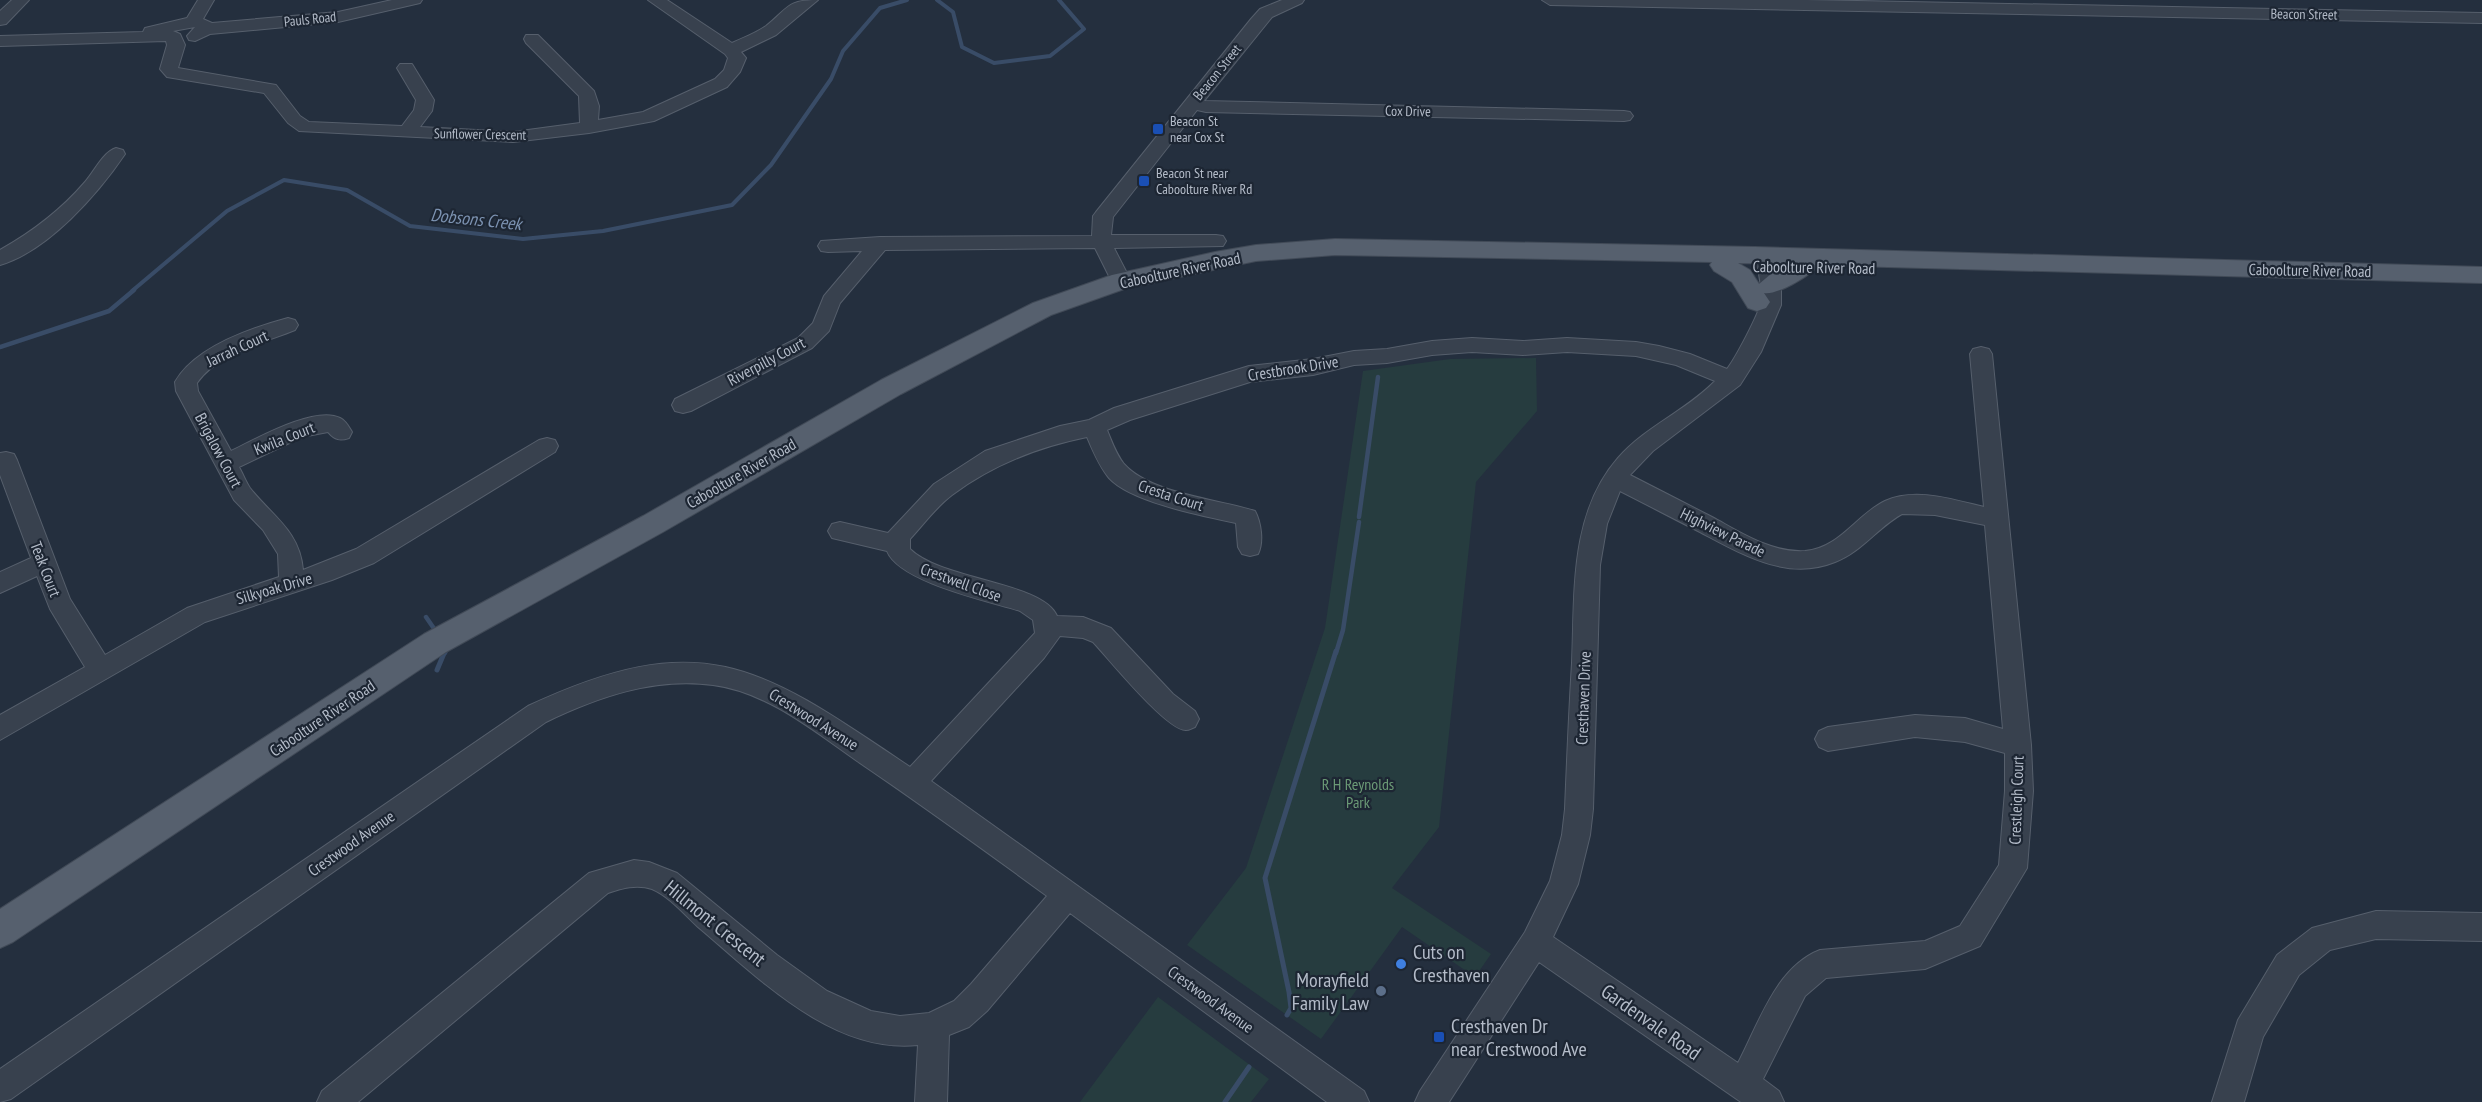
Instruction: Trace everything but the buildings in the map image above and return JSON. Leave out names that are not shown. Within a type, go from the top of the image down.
[{"type":"main road","name":"Caboolture River Road","points":[[0,930],[435,643],[653,524],[891,387],[1042,309],[1121,281],[1256,253],[1335,247],[1563,252],[1723,265],[1762,279],[1786,274],[1803,267],[2015,269],[2066,265]]},
{"type":"main road","name":"Caboolture River Road","points":[[1563,252],[1762,279],[2012,261],[2066,265],[2482,274]]},
{"type":"main road","points":[[1723,265],[1746,281],[1762,279]]},
{"type":"street","points":[[0,20],[21,0]]},
{"type":"street","points":[[185,31],[206,0]]},
{"type":"street","name":"Pauls Road","points":[[0,41],[57,41],[125,37],[338,17],[414,0]]},
{"type":"street","points":[[657,0],[731,50],[770,31],[792,11],[810,0]]},
{"type":"street","name":"Beacon Street","points":[[1101,241],[1103,216],[1192,103],[1266,13],[1296,0]]},
{"type":"street","name":"Beacon Street","points":[[1550,0],[2037,4],[2482,18]]},
{"type":"street","name":"Sunflower Crescent","points":[[185,31],[176,45],[169,69],[173,73],[270,89],[277,94],[290,118],[305,127],[513,137],[589,128],[648,117],[721,83],[736,67],[737,58],[731,50]]},
{"type":"street","points":[[532,39],[588,95],[589,128]]},
{"type":"street","points":[[406,68],[425,100],[423,111],[407,132]]},
{"type":"street","name":"Cox Drive","points":[[1192,103],[1206,107],[1624,116]]},
{"type":"street","points":[[0,258],[26,243],[68,210],[106,170],[116,154]]},
{"type":"street","points":[[1101,241],[1121,281]]},
{"type":"street","points":[[828,246],[880,243],[1012,244],[1101,241],[1160,250],[1216,241]]},
{"type":"street","name":"Riverpilly Court","points":[[682,405],[805,343],[822,326],[831,301],[880,243]]},
{"type":"street","name":"Cresthaven Drive","points":[[1431,1102],[1535,942],[1564,884],[1576,835],[1590,546],[1599,510],[1616,478],[1627,464],[1652,440],[1713,398],[1732,380],[1754,348],[1762,279]]},
{"type":"street","name":"Jarrah Court","points":[[190,375],[210,359],[288,325]]},
{"type":"street","name":"Crestbrook Drive","points":[[897,544],[899,535],[942,490],[993,457],[1060,434],[1094,427],[1122,414],[1249,374],[1313,367],[1354,358],[1472,345],[1523,348],[1567,345],[1636,349],[1682,359],[1732,380]]},
{"type":"street","name":"Crestleigh Court","points":[[1743,1085],[1794,986],[1820,964],[1925,956],[1970,936],[2013,868],[2019,791],[2018,746],[1982,354]]},
{"type":"street","name":"Brigalow Court","points":[[190,375],[186,382],[187,391],[242,494],[271,524],[290,553],[292,583]]},
{"type":"street","name":"Kwila Court","points":[[226,463],[305,427],[324,423],[334,424],[341,432]]},
{"type":"street","name":"Cresta Court","points":[[1094,427],[1110,461],[1121,476],[1140,488],[1247,517],[1250,547]]},
{"type":"street","name":"Silkyoak Drive","points":[[0,729],[196,615],[228,602],[336,570],[365,556],[547,446]]},
{"type":"street","name":"Teak Court","points":[[6,460],[59,602],[101,670]]},
{"type":"street","name":"Highview Parade","points":[[1616,478],[1755,550],[1797,561],[1819,560],[1837,553],[1887,510],[1900,505],[1935,507],[1996,519]]},
{"type":"street","points":[[840,531],[897,544]]},
{"type":"street","name":"Crestwell Close","points":[[897,544],[898,553],[908,562],[929,573],[1028,604],[1044,614],[1048,627]]},
{"type":"street","points":[[0,583],[43,563]]},
{"type":"street","points":[[913,782],[1035,651],[1047,637],[1048,627],[1074,625],[1089,628],[1102,635],[1164,702],[1186,719]]},
{"type":"street","name":"Crestwood Avenue","points":[[0,1088],[537,714],[578,694],[647,675],[683,672],[713,674],[745,681],[774,692],[913,782],[1353,1102]]},
{"type":"street","points":[[1828,739],[1915,726],[1965,730],[2018,746]]},
{"type":"street","name":"Hillmont Crescent","points":[[333,1102],[599,882],[633,872],[650,873],[668,882],[784,981],[828,1010],[874,1028],[904,1032],[934,1028],[959,1015],[981,995],[1067,894]]},
{"type":"street","points":[[2228,1102],[2249,1031],[2288,965],[2322,938],[2376,925],[2482,927]]},
{"type":"street","name":"Gardenvale Road","points":[[1535,942],[1767,1102]]},
{"type":"street","points":[[931,1102],[934,1028]]},
{"type":"green space","name":"R H Reynolds Park","points":[[1536,358],[1537,411],[1476,482],[1439,827],[1392,888],[1491,954],[1475,977],[1402,927],[1321,1039],[1187,945],[1246,868],[1325,628],[1363,371],[1450,359]]},
{"type":"green space","points":[[1158,997],[1269,1079],[1251,1102],[1080,1102]]},
{"type":"waterway","name":"Dobsons Creek","points":[[132,291],[227,211],[284,180],[347,190],[410,226],[523,239],[603,231],[732,205],[771,165],[831,79],[843,51],[880,8],[907,0]]},
{"type":"waterway","name":"Dobsons Creek","points":[[937,0],[953,12],[962,47],[994,63],[1050,56],[1084,29],[1059,0]]},
{"type":"waterway","name":"Dobsons Creek","points":[[0,347],[109,311],[134,290]]},
{"type":"waterway","points":[[1359,517],[1378,377]]},
{"type":"waterway","points":[[1336,653],[1343,630],[1359,522]]},
{"type":"waterway","points":[[426,617],[435,630]]},
{"type":"waterway","points":[[445,653],[447,648]]},
{"type":"waterway","points":[[437,670],[445,651]]},
{"type":"waterway","points":[[1287,1015],[1291,1008],[1289,992],[1265,878],[1336,651]]},
{"type":"waterway","points":[[1225,1102],[1249,1067]]},
{"type":"place","name":"Beacon St near Cox St","points":[[1158,129]]},
{"type":"place","name":"Beacon St near Caboolture River Rd","points":[[1144,181]]},
{"type":"place","name":"Cuts on Cresthaven","points":[[1401,964]]},
{"type":"place","name":"Morayfield Family Law","points":[[1381,991]]},
{"type":"place","name":"Cresthaven Dr near Crestwood Ave","points":[[1439,1037]]}]
